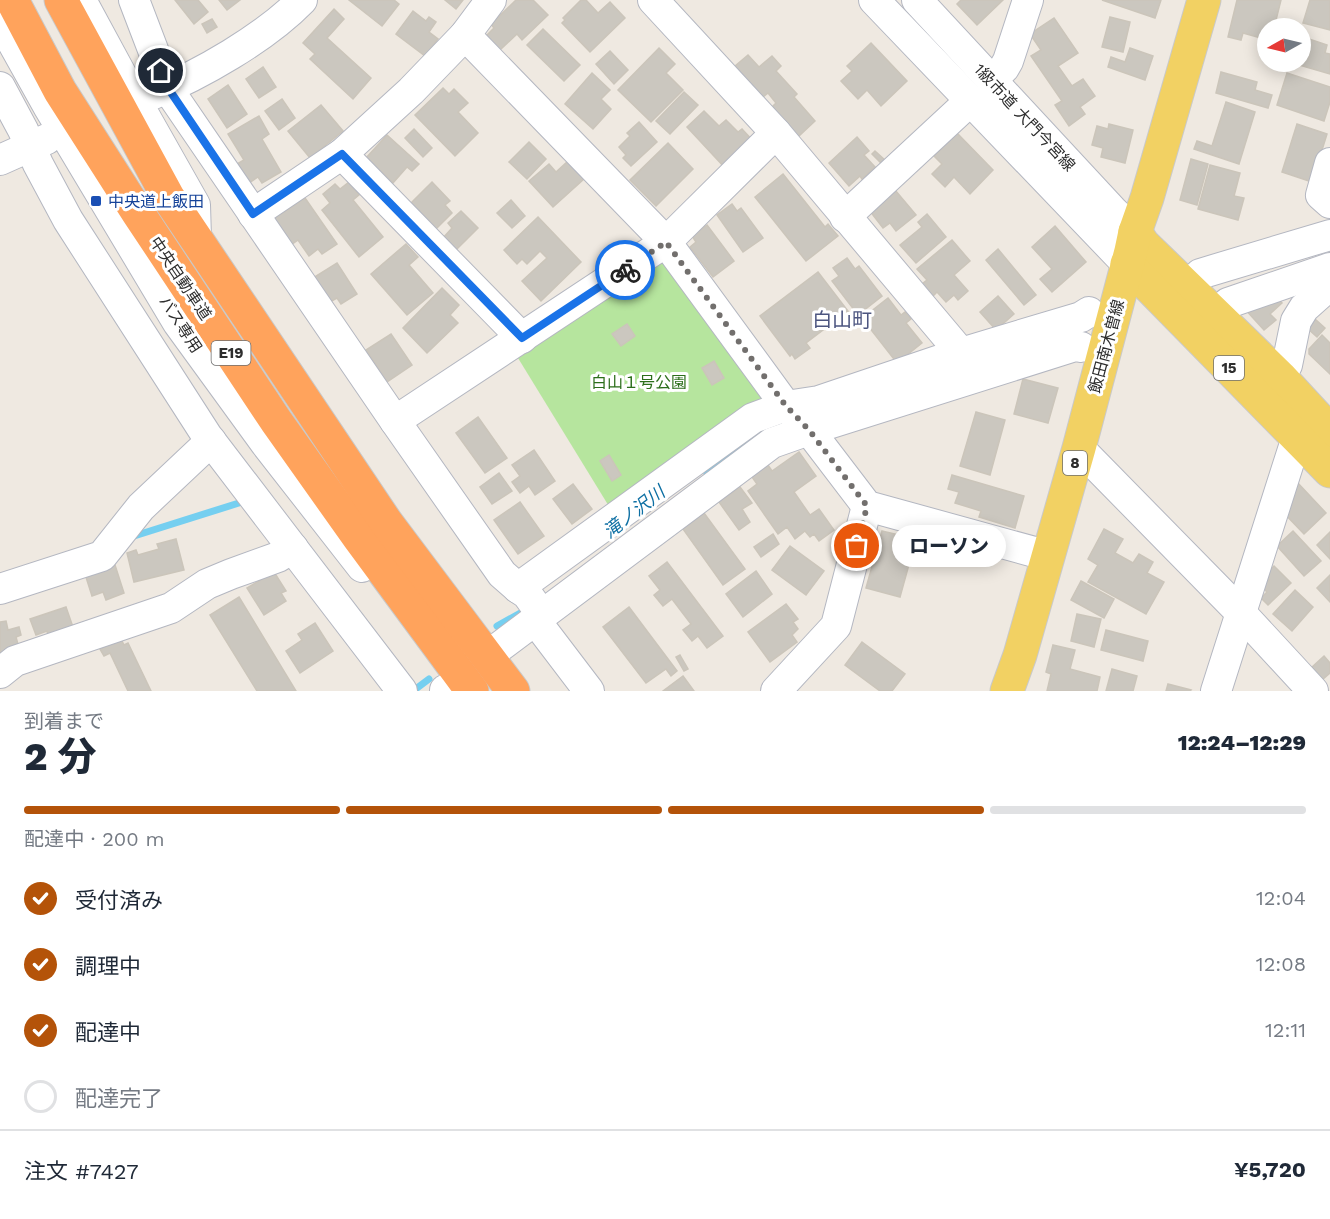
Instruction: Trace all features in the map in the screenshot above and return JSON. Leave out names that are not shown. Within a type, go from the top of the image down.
[{"type":"highway","name":"中央自動車道","points":[[12,0],[60,91],[276,421],[472,691]]},
{"type":"highway","name":"中央自動車道","points":[[61,0],[168,197],[386,522],[513,691]]},
{"type":"main road","name":"飯田南木曽線","points":[[1007,691],[1049,556],[1135,232],[1147,198],[1204,0]]},
{"type":"main road","name":"15","points":[[1135,232],[1143,244],[1280,377],[1330,431]]},
{"type":"main road","name":"15","points":[[1127,264],[1330,471]]},
{"type":"street","points":[[81,0],[195,205],[195,238]]},
{"type":"street","points":[[134,0],[157,93],[253,214],[502,574],[529,602],[589,691]]},
{"type":"street","points":[[157,93],[220,60],[255,38],[289,13],[302,0]]},
{"type":"street","points":[[253,214],[342,154],[411,91],[465,35],[491,0]]},
{"type":"street","points":[[652,0],[776,133],[961,353]]},
{"type":"street","points":[[874,0],[1127,264]]},
{"type":"street","name":"1級市道 大門今宮線","points":[[917,0],[1135,232]]},
{"type":"street","points":[[992,80],[1008,62],[1028,0]]},
{"type":"street","name":"バス専用","points":[[0,20],[60,126],[178,323],[266,444],[361,567],[403,597]]},
{"type":"street","points":[[465,35],[666,242],[786,406],[809,430],[867,506],[1049,556]]},
{"type":"street","points":[[0,87],[23,130],[43,141]]},
{"type":"street","points":[[845,217],[970,101]]},
{"type":"street","points":[[395,421],[666,242],[776,133]]},
{"type":"street","points":[[0,160],[43,141]]},
{"type":"street","points":[[43,141],[38,164],[68,220],[211,441],[401,690]]},
{"type":"street","points":[[342,154],[522,338]]},
{"type":"street","points":[[1330,163],[1320,195],[1330,203]]},
{"type":"street","points":[[1200,274],[1330,236]]},
{"type":"street","points":[[1228,303],[1330,268]]},
{"type":"street","points":[[1280,377],[1287,365],[1296,321],[1304,308],[1330,285]]},
{"type":"street","points":[[498,648],[529,602],[753,418],[786,406],[819,401],[961,353],[1081,317],[1089,312]]},
{"type":"street","points":[[529,602],[771,443],[1075,346],[1081,347]]},
{"type":"street","points":[[1215,691],[1297,437]]},
{"type":"street","points":[[0,589],[102,556],[141,507],[211,441]]},
{"type":"street","points":[[1079,448],[1240,612],[1313,691]]},
{"type":"street","points":[[776,691],[836,626],[867,506]]},
{"type":"street","points":[[0,673],[15,661],[171,608],[207,585],[278,557],[293,548]]},
{"type":"green space","name":"白山１号公園","points":[[669,258],[769,396],[610,508],[518,358]]},
{"type":"building","points":[[175,0],[198,0],[208,12],[194,24]]},
{"type":"building","points":[[219,0],[240,0],[227,10]]},
{"type":"building","points":[[349,0],[394,0],[399,4],[382,26]]},
{"type":"building","points":[[445,0],[463,0],[456,9]]},
{"type":"building","points":[[516,0],[533,0],[548,15],[522,40],[517,34],[500,50],[486,36],[494,28],[491,24]]},
{"type":"building","points":[[581,0],[586,0],[598,13],[610,2],[625,18],[590,52],[562,23],[565,20],[563,18]]},
{"type":"building","points":[[961,0],[1003,0],[977,25],[957,4]]},
{"type":"building","points":[[1102,0],[1161,0],[1155,18]]},
{"type":"building","points":[[1237,0],[1281,0],[1276,18],[1257,18],[1257,37],[1243,33],[1241,40],[1228,37]]},
{"type":"building","points":[[1310,0],[1330,0],[1330,30],[1311,25],[1311,18],[1305,18]]},
{"type":"building","points":[[334,9],[344,19],[327,38],[371,78],[353,99],[310,59],[315,54],[303,43]]},
{"type":"building","points":[[413,11],[426,21],[429,17],[436,22],[429,32],[438,39],[425,56],[396,34]]},
{"type":"building","points":[[1110,17],[1130,22],[1123,52],[1102,47]]},
{"type":"building","points":[[1054,18],[1078,53],[1058,66],[1072,86],[1083,79],[1095,96],[1080,107],[1085,114],[1069,126],[1055,105],[1062,101],[1031,56],[1041,50],[1030,34]]},
{"type":"building","points":[[212,19],[217,27],[207,33],[202,24]]},
{"type":"building","points":[[543,29],[580,65],[564,81],[527,45]]},
{"type":"building","points":[[1311,40],[1327,45],[1325,53],[1330,54],[1330,74],[1311,68]]},
{"type":"building","points":[[871,43],[907,81],[881,106],[867,90],[858,99],[841,81],[852,71],[847,66]]},
{"type":"building","points":[[659,48],[675,64],[666,73],[683,90],[651,122],[618,90]]},
{"type":"building","points":[[1130,48],[1153,56],[1145,80],[1108,67],[1111,57],[1125,62]]},
{"type":"building","points":[[610,51],[628,70],[614,84],[596,64]]},
{"type":"building","points":[[748,55],[759,67],[772,56],[781,66],[776,71],[797,94],[794,97],[815,121],[798,137],[771,108],[776,103],[768,93],[763,97],[735,66]]},
{"type":"building","points":[[263,67],[276,87],[259,98],[246,79]]},
{"type":"building","points":[[1221,72],[1257,82],[1255,90],[1272,95],[1268,108],[1216,93]]},
{"type":"building","points":[[592,73],[610,90],[601,99],[611,109],[593,129],[565,104]]},
{"type":"building","points":[[1287,73],[1330,87],[1330,102],[1324,121],[1277,105]]},
{"type":"building","points":[[228,85],[247,114],[227,128],[208,99]]},
{"type":"building","points":[[443,88],[449,94],[454,89],[468,103],[458,112],[478,133],[455,156],[415,115]]},
{"type":"building","points":[[684,92],[698,105],[670,134],[656,121]]},
{"type":"building","points":[[282,99],[295,118],[279,130],[265,111]]},
{"type":"building","points":[[1226,102],[1255,112],[1239,164],[1194,149],[1197,141],[1212,146]]},
{"type":"building","points":[[321,105],[343,131],[310,158],[288,131]]},
{"type":"building","points":[[704,111],[719,126],[726,120],[738,132],[742,129],[754,142],[726,169],[687,127]]},
{"type":"building","points":[[259,116],[269,134],[262,139],[281,172],[262,183],[258,177],[249,183],[237,164],[244,160],[228,134]]},
{"type":"building","points":[[639,122],[657,142],[631,166],[623,158],[626,155],[619,147],[630,136],[627,133]]},
{"type":"building","points":[[1109,124],[1133,130],[1125,163],[1101,157],[1103,148],[1092,145],[1097,126],[1108,129]]},
{"type":"building","points":[[1297,124],[1327,134],[1312,182],[1282,172]]},
{"type":"building","points":[[414,129],[432,148],[423,157],[405,138]]},
{"type":"building","points":[[957,133],[993,170],[970,194],[954,177],[945,187],[932,174],[942,164],[934,156]]},
{"type":"building","points":[[387,135],[419,164],[412,171],[407,167],[393,183],[366,158]]},
{"type":"building","points":[[857,137],[869,151],[864,155],[875,167],[862,179],[860,176],[849,186],[829,163]]},
{"type":"building","points":[[529,142],[546,159],[527,179],[509,162]]},
{"type":"building","points":[[668,143],[693,169],[656,206],[630,180]]},
{"type":"building","points":[[875,151],[885,160],[882,164],[872,154]]},
{"type":"building","points":[[1191,159],[1208,164],[1197,205],[1180,200]]},
{"type":"building","points":[[568,161],[584,179],[553,207],[529,181],[549,164],[556,172]]},
{"type":"building","points":[[1210,165],[1240,173],[1234,196],[1244,198],[1238,220],[1198,209]]},
{"type":"building","points":[[783,174],[825,227],[828,224],[838,236],[806,261],[755,197]]},
{"type":"building","points":[[349,182],[359,195],[353,200],[383,237],[359,257],[322,210],[330,203],[323,194],[335,184],[340,189]]},
{"type":"building","points":[[432,182],[450,201],[445,205],[452,213],[436,229],[411,203]]},
{"type":"building","points":[[895,190],[916,215],[896,231],[890,223],[883,228],[870,211]]},
{"type":"building","points":[[305,198],[337,244],[322,254],[318,249],[309,256],[298,240],[291,245],[273,219]]},
{"type":"building","points":[[511,200],[525,216],[512,228],[497,213]]},
{"type":"building","points":[[732,204],[737,211],[741,208],[763,238],[743,252],[717,215]]},
{"type":"building","points":[[461,211],[478,228],[455,251],[443,238],[452,228],[448,223]]},
{"type":"building","points":[[927,214],[946,237],[916,263],[900,245],[922,227],[918,222]]},
{"type":"building","points":[[538,217],[581,262],[541,301],[522,281],[547,258],[540,251],[527,264],[522,259],[517,264],[504,250]]},
{"type":"building","points":[[707,225],[734,261],[713,277],[690,247],[696,242],[692,236]]},
{"type":"building","points":[[1055,226],[1086,262],[1052,292],[1040,279],[1052,269],[1032,247]]},
{"type":"building","points":[[952,240],[970,261],[954,275],[968,291],[958,300],[954,295],[946,302],[937,292],[932,297],[922,284],[927,280],[917,269]]},
{"type":"building","points":[[406,244],[418,257],[409,265],[433,293],[407,315],[371,274]]},
{"type":"building","points":[[998,249],[1036,295],[1024,305],[986,260]]},
{"type":"building","points":[[847,258],[855,269],[859,266],[882,296],[858,315],[832,281],[839,276],[833,268]]},
{"type":"building","points":[[337,263],[357,294],[341,304],[337,298],[328,303],[313,278]]},
{"type":"building","points":[[818,272],[848,311],[806,343],[810,348],[795,359],[792,354],[790,356],[760,316]]},
{"type":"building","points":[[442,288],[459,305],[450,315],[458,323],[427,353],[403,328]]},
{"type":"building","points":[[1272,292],[1282,303],[1270,314],[1276,320],[1264,330],[1243,307]]},
{"type":"building","points":[[998,296],[1014,314],[996,330],[980,312]]},
{"type":"building","points":[[888,298],[901,315],[905,312],[911,319],[906,323],[922,343],[897,363],[869,327],[872,324],[865,316]]},
{"type":"building","points":[[1315,319],[1325,328],[1317,337],[1307,328]]},
{"type":"building","points":[[627,324],[635,336],[621,346],[612,334]]},
{"type":"building","points":[[391,334],[412,365],[387,382],[366,350]]},
{"type":"building","points":[[1322,335],[1330,343],[1330,374],[1309,354],[1309,349]]},
{"type":"building","points":[[714,361],[724,378],[712,385],[702,368]]},
{"type":"building","points":[[1023,379],[1058,388],[1048,423],[1014,414]]},
{"type":"building","points":[[976,412],[1005,420],[990,475],[960,466]]},
{"type":"building","points":[[478,417],[507,458],[485,473],[456,433]]},
{"type":"building","points":[[534,450],[555,481],[535,495],[529,486],[520,493],[512,482],[520,476],[512,465]]},
{"type":"building","points":[[799,452],[816,476],[794,492],[810,515],[819,509],[834,530],[819,541],[814,534],[810,537],[805,531],[795,539],[787,527],[778,534],[748,491],[757,484],[752,477],[768,465],[772,471]]},
{"type":"building","points":[[609,455],[621,475],[612,481],[600,461]]},
{"type":"building","points":[[499,473],[512,491],[492,504],[480,487]]},
{"type":"building","points":[[952,475],[1024,496],[1015,528],[979,517],[981,511],[955,503],[959,492],[948,489]]},
{"type":"building","points":[[1296,481],[1326,513],[1304,534],[1283,512]]},
{"type":"building","points":[[573,484],[592,509],[572,524],[553,499]]},
{"type":"building","points":[[740,487],[752,503],[742,509],[750,522],[739,530],[719,502]]},
{"type":"building","points":[[520,502],[544,536],[518,554],[494,520]]},
{"type":"building","points":[[704,513],[745,569],[723,585],[683,529]]},
{"type":"building","points":[[1104,529],[1123,539],[1115,553],[1133,563],[1139,554],[1153,562],[1147,573],[1164,582],[1146,614],[1088,582],[1098,565],[1088,559]]},
{"type":"building","points":[[882,531],[916,539],[900,597],[866,588]]},
{"type":"building","points":[[1293,531],[1321,561],[1304,576],[1277,546]]},
{"type":"building","points":[[1330,532],[1330,559],[1317,545]]},
{"type":"building","points":[[773,534],[779,544],[761,557],[754,547]]},
{"type":"building","points":[[176,539],[184,570],[134,582],[127,553],[136,550],[138,555],[159,549],[157,544]]},
{"type":"building","points":[[790,546],[824,571],[806,595],[772,570]]},
{"type":"building","points":[[667,562],[723,636],[707,648],[698,636],[692,641],[683,630],[691,624],[672,599],[663,606],[654,595],[660,590],[649,576]]},
{"type":"building","points":[[115,565],[124,593],[106,600],[103,592],[92,596],[85,574]]},
{"type":"building","points":[[1274,566],[1291,583],[1268,605],[1261,598],[1267,592],[1262,587],[1269,580],[1265,575]]},
{"type":"building","points":[[756,571],[772,594],[743,617],[726,594]]},
{"type":"building","points":[[274,572],[286,591],[281,593],[286,601],[264,615],[247,588]]},
{"type":"building","points":[[1330,575],[1330,602],[1317,588]]},
{"type":"building","points":[[1081,581],[1114,599],[1104,618],[1071,600]]},
{"type":"building","points":[[1295,590],[1313,607],[1292,631],[1273,614]]},
{"type":"building","points":[[239,597],[296,691],[257,691],[210,615]]},
{"type":"building","points":[[786,604],[798,619],[793,622],[798,629],[792,635],[797,642],[770,662],[748,632]]},
{"type":"building","points":[[66,607],[74,630],[49,639],[47,631],[36,635],[30,619]]},
{"type":"building","points":[[629,607],[677,671],[671,676],[666,669],[646,683],[603,627]]},
{"type":"building","points":[[1077,614],[1101,619],[1094,647],[1071,641]]},
{"type":"building","points":[[6,621],[8,630],[19,627],[21,635],[16,637],[19,648],[0,653],[0,622]]},
{"type":"building","points":[[315,623],[333,651],[300,673],[286,651],[302,640],[298,634]]},
{"type":"building","points":[[1106,630],[1148,641],[1143,661],[1101,650]]},
{"type":"building","points":[[121,639],[124,645],[128,643],[151,691],[128,691],[110,653],[104,656],[100,649]]},
{"type":"building","points":[[862,642],[905,674],[892,691],[880,691],[845,665]]},
{"type":"building","points":[[1053,645],[1075,650],[1070,669],[1100,677],[1097,691],[1047,691],[1051,674],[1046,672]]},
{"type":"building","points":[[680,655],[688,669],[684,671],[676,657]]},
{"type":"building","points":[[1324,656],[1330,663],[1330,673],[1322,680],[1311,668]]},
{"type":"building","points":[[1112,669],[1137,676],[1133,691],[1106,691]]},
{"type":"building","points":[[683,676],[694,691],[663,691]]},
{"type":"building","points":[[1168,684],[1191,690],[1166,691]]},
{"type":"waterway","name":"滝ノ沢川","points":[[707,473],[764,428]]},
{"type":"waterway","points":[[131,537],[242,502]]},
{"type":"waterway","name":"滝ノ沢川","points":[[497,626],[524,611]]},
{"type":"waterway","name":"滝ノ沢川","points":[[413,691],[429,679]]},
{"type":"way so far","points":[[625,270],[666,242],[786,406],[809,430],[867,506],[857,546]]},
{"type":"place","name":"中央道上飯田","points":[[96,201]]},
{"type":"place","name":"ローソン","points":[[857,546]]},
{"type":"district","name":"白山町","points":[[842,320]]},
{"type":"route","points":[[161,71],[168,88],[253,214],[342,154],[522,338],[625,270]]}]
